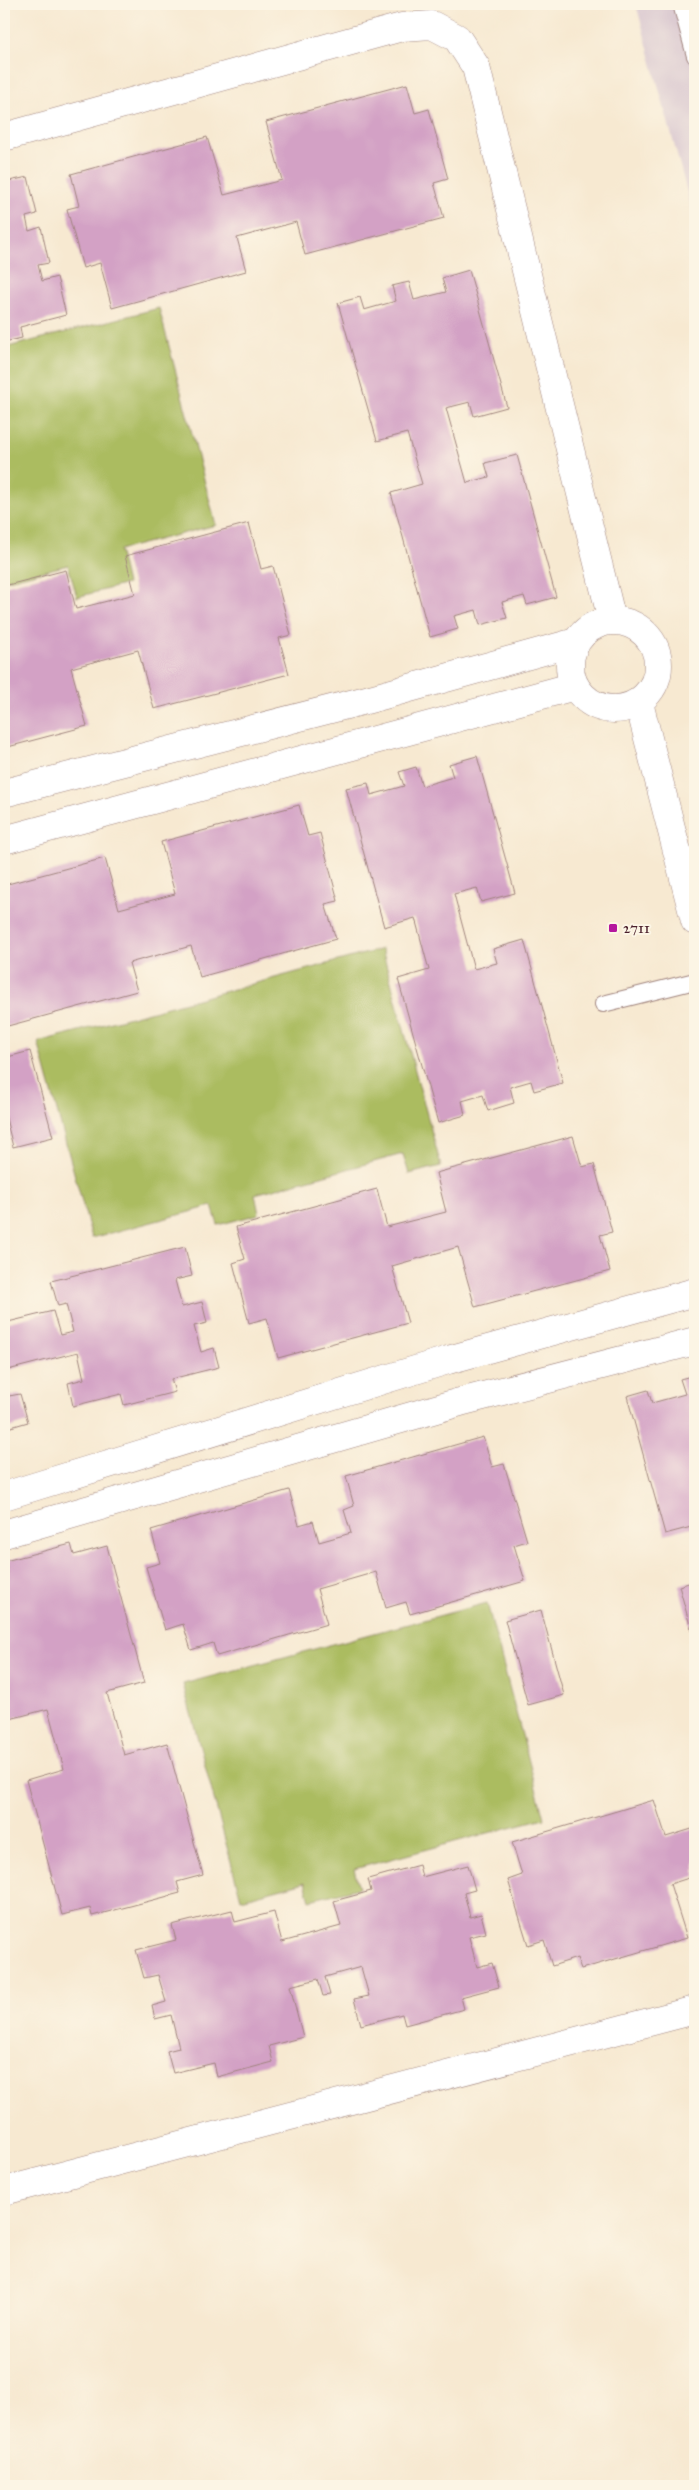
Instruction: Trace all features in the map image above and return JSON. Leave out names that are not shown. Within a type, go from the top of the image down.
[{"type":"street","points":[[4,137],[402,27],[432,25],[457,38],[476,66],[612,620]]},
{"type":"street","points":[[612,620],[627,622],[640,628],[650,638],[657,652],[659,666],[657,680],[650,693],[639,703],[621,709],[603,708],[586,700],[574,686],[570,671],[571,655],[576,642],[592,627],[612,620]]},
{"type":"street","points":[[4,793],[370,698],[576,642]]},
{"type":"street","points":[[4,840],[574,686]]},
{"type":"street","points":[[639,703],[695,921]]},
{"type":"street","points":[[4,1496],[448,1360],[695,1292]]},
{"type":"street","points":[[4,1534],[460,1402],[695,1340]]},
{"type":"street","points":[[4,2191],[695,2010]]},
{"type":"lane","points":[[681,4],[695,56]]},
{"type":"lane","points":[[602,1004],[695,981]]},
{"type":"shaded area","points":[[636,4],[695,4],[695,221]]},
{"type":"green space","points":[[159,308],[216,525],[119,550],[127,584],[77,597],[68,565],[4,581],[4,348]]},
{"type":"green space","points":[[382,949],[441,1166],[409,1174],[403,1154],[255,1194],[259,1214],[218,1225],[212,1206],[92,1238],[38,1042]]},
{"type":"green space","points":[[487,1603],[544,1818],[354,1869],[359,1888],[310,1900],[305,1882],[241,1899],[183,1684]]},
{"type":"building","points":[[407,84],[415,113],[429,109],[448,179],[434,183],[444,218],[305,255],[296,222],[237,238],[246,271],[112,308],[100,263],[83,268],[67,209],[79,206],[71,174],[207,137],[224,195],[282,180],[266,122]]},
{"type":"building","points":[[28,177],[37,214],[26,217],[29,231],[41,227],[49,263],[38,265],[42,281],[57,277],[66,315],[20,327],[22,338],[4,342],[4,182]]},
{"type":"building","points":[[469,270],[507,407],[474,416],[470,402],[446,408],[467,483],[489,477],[485,463],[517,455],[556,597],[527,605],[524,596],[502,602],[507,618],[480,625],[476,610],[454,616],[458,629],[430,637],[391,493],[422,484],[407,433],[377,441],[338,303],[360,297],[364,310],[396,301],[392,286],[409,282],[414,300],[446,292],[442,278]]},
{"type":"building","points":[[249,523],[261,569],[273,566],[291,635],[279,638],[289,674],[154,709],[138,650],[71,668],[87,726],[4,748],[4,586],[66,570],[76,609],[135,594],[125,556]]},
{"type":"building","points":[[477,756],[515,893],[481,902],[477,888],[454,894],[474,969],[497,963],[493,949],[524,940],[563,1083],[534,1091],[531,1081],[510,1087],[514,1103],[488,1111],[483,1095],[462,1101],[465,1115],[438,1123],[398,979],[429,970],[415,918],[384,927],[346,788],[368,783],[371,795],[404,786],[399,772],[416,767],[422,786],[453,777],[449,764]]},
{"type":"building","points":[[299,805],[308,836],[320,833],[338,901],[325,904],[336,939],[200,977],[191,946],[129,963],[137,991],[4,1027],[4,885],[105,858],[119,909],[175,894],[161,842]]},
{"type":"building","points":[[30,1051],[53,1137],[13,1147],[4,1110],[4,1058]]},
{"type":"building","points":[[573,1136],[582,1167],[594,1164],[612,1232],[600,1235],[610,1271],[475,1307],[458,1247],[392,1266],[408,1323],[278,1358],[267,1318],[249,1323],[233,1263],[245,1259],[236,1227],[377,1189],[387,1227],[446,1212],[436,1173]]},
{"type":"building","points":[[185,1247],[192,1276],[175,1280],[182,1307],[202,1302],[207,1323],[194,1326],[201,1352],[214,1348],[219,1367],[171,1379],[175,1392],[124,1405],[121,1394],[73,1406],[68,1383],[84,1379],[78,1352],[4,1371],[4,1350],[9,1348],[4,1323],[53,1311],[60,1335],[73,1332],[66,1304],[58,1306],[51,1281]]},
{"type":"building","points":[[695,1375],[695,1526],[665,1534],[627,1396],[648,1390],[652,1403],[685,1394],[680,1379]]},
{"type":"building","points":[[4,1379],[9,1396],[20,1394],[28,1422],[4,1429]]},
{"type":"building","points":[[483,1437],[492,1467],[504,1464],[527,1541],[514,1545],[525,1581],[410,1614],[406,1602],[386,1608],[376,1572],[317,1589],[327,1624],[217,1656],[213,1643],[191,1650],[183,1624],[165,1630],[146,1567],[160,1563],[151,1530],[289,1490],[299,1525],[313,1521],[319,1542],[351,1533],[344,1510],[354,1506],[346,1476]]},
{"type":"building","points":[[71,1544],[74,1555],[107,1546],[144,1683],[107,1693],[124,1755],[167,1743],[203,1875],[177,1882],[180,1893],[92,1916],[90,1908],[62,1915],[26,1780],[64,1769],[48,1709],[10,1719],[4,1695],[4,1574],[8,1573],[5,1561]]},
{"type":"building","points":[[695,1581],[695,1643],[679,1586]]},
{"type":"building","points":[[541,1610],[564,1695],[528,1705],[505,1620]]},
{"type":"building","points":[[654,1800],[666,1837],[695,1828],[695,1876],[670,1884],[687,1938],[581,1969],[577,1958],[552,1966],[544,1940],[528,1945],[508,1880],[522,1875],[512,1842]]},
{"type":"building","points":[[419,1865],[422,1877],[468,1865],[475,1890],[464,1893],[470,1917],[481,1914],[486,1933],[469,1937],[477,1967],[492,1963],[499,1987],[461,1997],[464,2009],[405,2025],[402,2014],[361,2025],[354,1999],[369,1996],[361,1967],[325,1977],[330,1995],[323,1996],[318,1979],[290,1986],[303,2037],[269,2046],[273,2062],[217,2077],[214,2063],[173,2073],[167,2051],[179,2048],[171,2015],[155,2019],[152,2006],[166,2002],[158,1975],[144,1978],[136,1950],[176,1940],[172,1925],[232,1910],[235,1922],[274,1912],[282,1942],[341,1926],[334,1901],[371,1891],[368,1879]]},
{"type":"place","name":"2711","points":[[613,928]]}]
